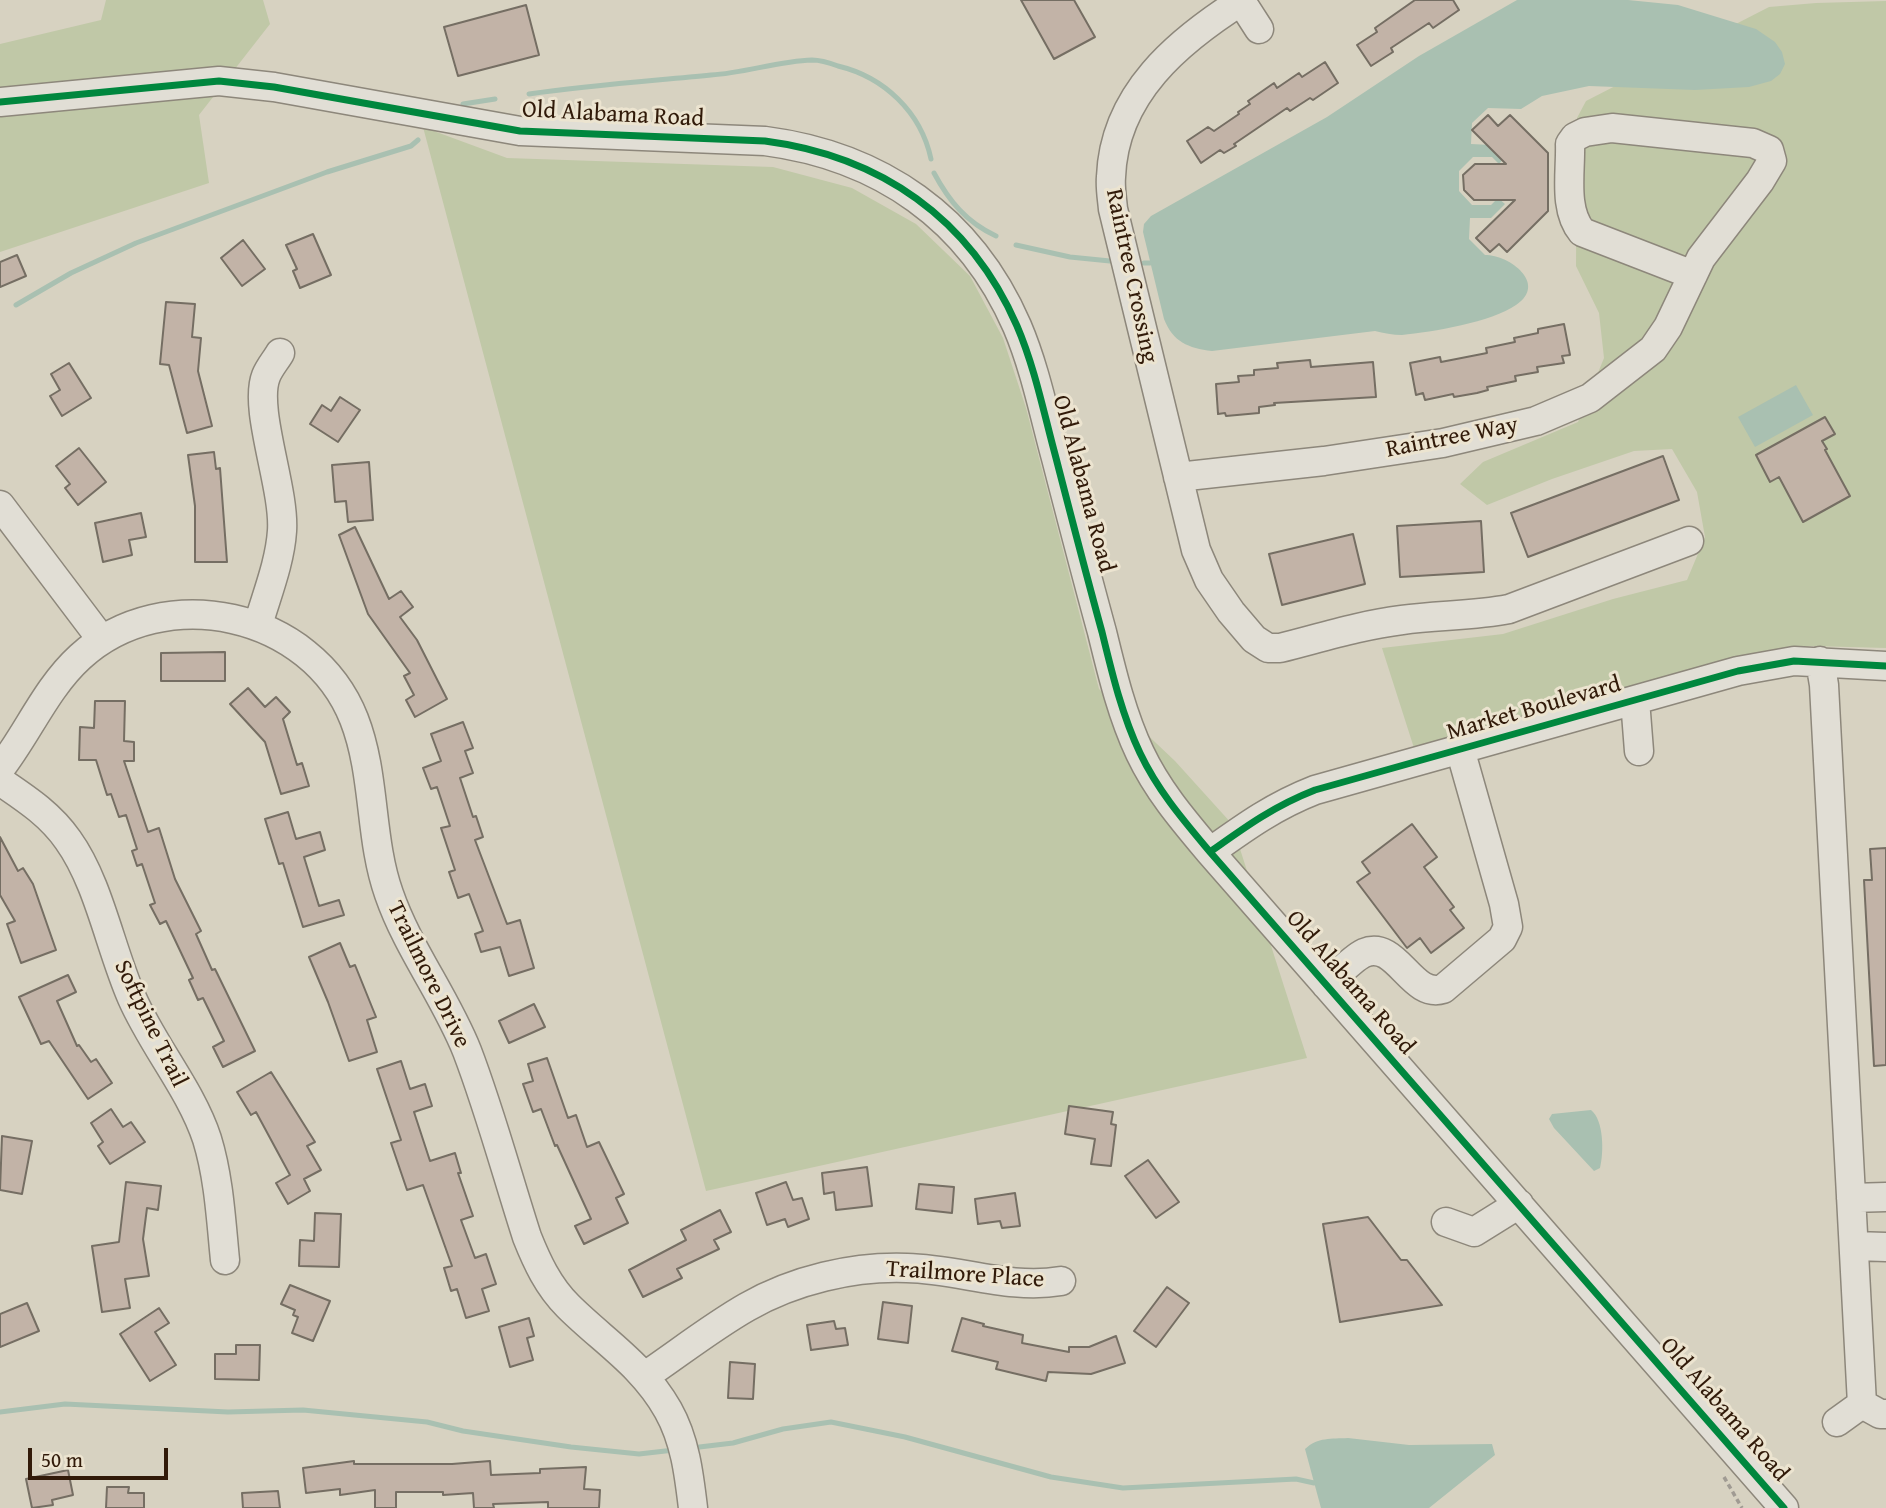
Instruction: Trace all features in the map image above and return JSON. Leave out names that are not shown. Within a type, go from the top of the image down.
[{"type":"street","points":[[1242,1],[1259,29]]},
{"type":"street","name":"Raintree Crossing","points":[[1242,1],[1179,46],[1155,70],[1135,96],[1123,120],[1111,176],[1113,209],[1196,550],[1209,580],[1254,639],[1268,648],[1280,648],[1404,620],[1509,609],[1689,541]]},
{"type":"street","name":"Old Alabama Road","points":[[0,102],[193,82],[247,83],[520,131],[765,141],[830,154],[866,168],[931,209],[983,264],[1018,328],[1041,399],[1125,715],[1139,752],[1156,784],[1210,852],[1784,1508]]},
{"type":"street","name":"Raintree Way","points":[[1178,477],[1324,461],[1430,445],[1536,421],[1567,410],[1612,383],[1653,349],[1668,327],[1693,275],[1701,258],[1760,181],[1772,161],[1769,150],[1753,143],[1612,128],[1585,132],[1575,137],[1570,144],[1571,212],[1575,223],[1582,232],[1693,275]]},
{"type":"street","points":[[258,625],[278,558],[282,531],[281,494],[262,401],[266,377],[280,353]]},
{"type":"street","points":[[0,505],[102,640]]},
{"type":"street","name":"Trailmore Drive","points":[[0,769],[18,746],[60,678],[80,657],[102,640],[139,622],[178,614],[219,615],[258,625],[289,640],[315,661],[338,688],[354,717],[364,752],[378,852],[388,893],[401,925],[467,1051],[538,1265],[568,1306],[623,1353],[645,1376],[669,1411],[684,1449],[693,1508]]},
{"type":"street","name":"Market Boulevard","points":[[1210,852],[1263,814],[1315,790],[1738,671],[1794,661],[1886,666]]},
{"type":"street","points":[[1820,661],[1824,685],[1854,1245],[1874,1409],[1837,1422]]},
{"type":"street","points":[[1635,700],[1639,751]]},
{"type":"street","points":[[1326,985],[1363,953],[1377,951],[1388,956],[1425,988],[1435,992],[1443,989],[1502,939],[1508,927],[1504,904],[1460,749]]},
{"type":"street","name":"Softpine Trail","points":[[0,781],[49,817],[68,839],[83,864],[131,997],[194,1110],[206,1138],[216,1177],[225,1261]]},
{"type":"street","points":[[1851,1198],[1886,1197]]},
{"type":"street","points":[[1446,1222],[1474,1231],[1518,1204]]},
{"type":"street","points":[[1854,1245],[1886,1247]]},
{"type":"street","name":"Trailmore Place","points":[[645,1376],[747,1306],[786,1288],[827,1276],[869,1269],[906,1268],[944,1271],[1022,1284],[1060,1281]]},
{"type":"shaded area","points":[[106,0],[263,0],[270,24],[199,115],[209,183],[0,252],[0,44],[101,20]]},
{"type":"shaded area","points":[[1517,0],[1628,0],[1678,5],[1756,29],[1775,42],[1782,52],[1785,64],[1780,74],[1771,81],[1749,87],[1695,90],[1589,86],[1542,96],[1521,109],[1488,108],[1472,123],[1471,144],[1491,145],[1504,158],[1499,164],[1492,157],[1473,157],[1459,171],[1459,191],[1472,205],[1491,205],[1498,198],[1505,204],[1491,218],[1470,218],[1469,239],[1485,255],[1495,256],[1514,265],[1527,280],[1525,297],[1505,311],[1461,325],[1415,334],[1399,335],[1375,331],[1212,351],[1189,346],[1172,333],[1164,319],[1143,232],[1144,224],[1151,216],[1327,117],[1419,56]]},
{"type":"shaded area","points":[[1886,1],[1886,648],[1811,646],[1701,667],[1414,748],[1382,648],[1503,634],[1613,599],[1687,580],[1705,537],[1697,492],[1672,449],[1634,451],[1487,505],[1460,484],[1483,462],[1578,422],[1604,358],[1599,313],[1576,266],[1577,118],[1586,101],[1769,7]]},
{"type":"shaded area","points":[[423,127],[507,158],[773,167],[852,188],[916,224],[970,276],[1003,338],[1026,408],[1099,689],[1175,761],[1232,824],[1307,1058],[706,1191]]},
{"type":"shaded area","points":[[1796,385],[1813,415],[1755,447],[1738,417]]},
{"type":"shaded area","points":[[1591,1110],[1601,1129],[1602,1146],[1600,1168],[1594,1171],[1554,1128],[1549,1119],[1552,1114]]},
{"type":"shaded area","points":[[1348,1438],[1409,1445],[1492,1444],[1495,1455],[1429,1508],[1321,1508],[1305,1449],[1320,1441]]},
{"type":"building","points":[[1021,0],[1074,0],[1095,37],[1054,59]]},
{"type":"building","points":[[1415,0],[1453,0],[1459,10],[1433,28],[1429,23],[1391,48],[1393,52],[1371,66],[1357,45],[1377,32],[1375,28]]},
{"type":"building","points":[[526,5],[539,55],[458,76],[444,27]]},
{"type":"building","points":[[1325,62],[1338,83],[1313,100],[1310,98],[1290,111],[1287,108],[1234,144],[1236,146],[1224,153],[1220,150],[1201,163],[1187,141],[1208,127],[1214,131],[1239,114],[1238,112],[1250,104],[1248,101],[1274,83],[1277,88],[1299,73],[1302,77]]},
{"type":"building","points":[[1488,115],[1498,126],[1510,115],[1548,153],[1548,211],[1507,252],[1499,244],[1490,252],[1476,238],[1515,200],[1474,200],[1464,190],[1463,175],[1475,164],[1506,164],[1472,130]]},
{"type":"building","points":[[313,234],[331,275],[300,288],[293,271],[297,269],[286,245]]},
{"type":"building","points":[[243,240],[265,269],[242,286],[221,258]]},
{"type":"building","points":[[17,255],[26,276],[0,287],[0,262]]},
{"type":"building","points":[[166,302],[195,304],[192,337],[201,338],[198,371],[212,426],[187,433],[169,365],[160,364]]},
{"type":"building","points":[[1564,324],[1570,355],[1562,356],[1564,363],[1537,367],[1538,372],[1515,376],[1516,381],[1487,387],[1488,390],[1477,393],[1454,397],[1453,394],[1425,400],[1423,393],[1416,395],[1410,363],[1440,357],[1441,362],[1487,353],[1486,348],[1515,342],[1514,338],[1538,333],[1538,329]]},
{"type":"building","points":[[1310,360],[1311,367],[1373,362],[1376,397],[1274,403],[1275,405],[1259,407],[1259,413],[1226,416],[1225,413],[1218,414],[1216,384],[1239,382],[1238,376],[1254,375],[1254,370],[1278,368],[1277,363]]},
{"type":"building","points":[[69,363],[91,398],[62,416],[50,396],[60,390],[51,374]]},
{"type":"building","points":[[340,397],[360,410],[338,442],[310,424],[322,405],[331,411]]},
{"type":"building","points":[[1825,417],[1835,434],[1822,441],[1850,496],[1803,522],[1779,477],[1770,482],[1756,455]]},
{"type":"building","points":[[79,448],[106,482],[78,505],[65,488],[70,484],[56,466]]},
{"type":"building","points":[[214,452],[216,469],[220,468],[227,562],[195,562],[195,506],[188,455]]},
{"type":"building","points":[[1663,456],[1679,500],[1528,557],[1511,513]]},
{"type":"building","points":[[369,462],[373,520],[348,522],[346,501],[335,502],[332,465]]},
{"type":"building","points":[[141,513],[146,537],[129,540],[132,555],[103,562],[95,523]]},
{"type":"building","points":[[1481,521],[1484,572],[1400,577],[1397,526]]},
{"type":"building","points":[[355,527],[389,599],[401,591],[413,607],[400,617],[417,640],[447,699],[415,717],[406,700],[414,695],[404,676],[410,673],[368,614],[339,535]]},
{"type":"building","points":[[1353,534],[1365,584],[1282,605],[1269,554]]},
{"type":"building","points":[[225,652],[225,681],[161,681],[161,653]]},
{"type":"building","points":[[248,688],[265,707],[276,697],[290,712],[283,719],[297,765],[302,763],[309,786],[281,794],[265,742],[230,704]]},
{"type":"building","points":[[95,701],[125,701],[124,741],[134,742],[134,761],[124,761],[148,832],[159,828],[175,879],[201,931],[196,934],[255,1051],[223,1067],[213,1047],[224,1041],[203,998],[198,1000],[189,980],[193,978],[166,921],[160,924],[150,905],[155,903],[142,864],[137,866],[132,851],[137,849],[126,815],[119,817],[111,794],[107,795],[96,760],[79,760],[80,727],[94,728]]},
{"type":"building","points":[[463,722],[473,748],[465,751],[473,773],[460,778],[483,837],[475,840],[507,924],[520,920],[534,968],[509,976],[500,947],[481,952],[475,934],[483,931],[469,894],[458,898],[449,872],[455,870],[441,828],[450,826],[437,787],[431,789],[423,768],[441,761],[431,734]]},
{"type":"building","points":[[288,812],[296,839],[320,832],[325,850],[304,857],[319,906],[339,900],[344,915],[303,927],[283,863],[279,864],[265,819]]},
{"type":"building","points":[[1412,824],[1437,857],[1424,867],[1454,907],[1450,910],[1464,928],[1431,953],[1420,938],[1407,948],[1357,882],[1370,873],[1362,862]]},
{"type":"building","points":[[0,837],[18,871],[23,868],[33,884],[56,950],[21,963],[7,924],[15,921],[0,895]]},
{"type":"building","points":[[1886,848],[1886,1065],[1874,1066],[1864,880],[1872,880],[1870,849]]},
{"type":"building","points":[[340,943],[350,967],[355,965],[376,1017],[367,1020],[377,1052],[349,1061],[309,957]]},
{"type":"building","points":[[68,975],[76,992],[57,1001],[77,1046],[79,1045],[91,1062],[96,1059],[112,1083],[88,1099],[49,1041],[41,1044],[19,997]]},
{"type":"building","points":[[534,1004],[545,1027],[509,1043],[499,1021]]},
{"type":"building","points":[[547,1058],[568,1118],[576,1115],[587,1147],[599,1142],[624,1194],[616,1198],[628,1223],[584,1244],[575,1226],[591,1219],[557,1145],[555,1146],[541,1109],[533,1112],[523,1084],[533,1081],[528,1064]]},
{"type":"building","points":[[401,1061],[410,1089],[425,1084],[432,1106],[414,1112],[430,1161],[455,1153],[461,1173],[458,1173],[473,1216],[461,1220],[475,1258],[486,1254],[496,1284],[482,1289],[489,1311],[466,1318],[457,1289],[451,1291],[444,1268],[452,1266],[423,1185],[407,1190],[391,1143],[401,1140],[377,1069]]},
{"type":"building","points":[[271,1072],[315,1142],[307,1146],[321,1170],[304,1179],[310,1191],[288,1204],[276,1183],[290,1175],[256,1112],[251,1115],[237,1092]]},
{"type":"building","points":[[1069,1106],[1113,1112],[1111,1124],[1116,1125],[1111,1166],[1091,1164],[1095,1139],[1065,1134]]},
{"type":"building","points":[[111,1109],[123,1127],[131,1122],[145,1142],[110,1164],[98,1146],[103,1142],[91,1123]]},
{"type":"building","points":[[2,1136],[32,1141],[22,1194],[0,1190]]},
{"type":"building","points":[[1148,1160],[1179,1202],[1156,1218],[1125,1176]]},
{"type":"building","points":[[867,1167],[872,1206],[836,1210],[834,1192],[824,1194],[822,1173]]},
{"type":"building","points":[[126,1182],[161,1186],[158,1210],[147,1208],[143,1239],[149,1276],[125,1279],[130,1308],[102,1312],[92,1246],[119,1242]]},
{"type":"building","points":[[786,1182],[793,1200],[802,1198],[809,1219],[788,1227],[785,1219],[767,1225],[756,1193]]},
{"type":"building","points":[[919,1184],[954,1187],[952,1213],[916,1209]]},
{"type":"building","points":[[1015,1193],[1020,1226],[1002,1228],[1000,1221],[978,1224],[975,1199]]},
{"type":"building","points":[[720,1210],[731,1232],[714,1240],[719,1249],[677,1269],[682,1278],[643,1297],[629,1270],[686,1240],[681,1230]]},
{"type":"building","points":[[315,1213],[341,1214],[339,1267],[299,1266],[300,1240],[314,1241]]},
{"type":"building","points":[[1368,1217],[1401,1260],[1407,1260],[1442,1305],[1340,1322],[1323,1224]]},
{"type":"building","points":[[290,1285],[330,1301],[313,1341],[292,1333],[298,1317],[293,1315],[295,1310],[281,1304]]},
{"type":"building","points":[[1167,1287],[1189,1303],[1156,1347],[1134,1331]]},
{"type":"building","points":[[883,1302],[912,1306],[908,1343],[878,1339]]},
{"type":"building","points":[[27,1303],[39,1331],[0,1347],[0,1314]]},
{"type":"building","points":[[159,1308],[169,1323],[155,1332],[176,1365],[150,1381],[120,1334]]},
{"type":"building","points":[[529,1318],[534,1336],[527,1338],[533,1360],[510,1367],[499,1327]]},
{"type":"building","points":[[962,1318],[1023,1335],[1022,1343],[1069,1352],[1069,1347],[1089,1347],[1116,1336],[1125,1363],[1091,1374],[1048,1372],[1046,1381],[996,1369],[998,1362],[952,1351]]},
{"type":"building","points":[[834,1321],[836,1329],[845,1328],[848,1345],[811,1350],[807,1325]]},
{"type":"building","points":[[236,1345],[260,1345],[259,1380],[215,1379],[215,1354],[236,1354]]},
{"type":"building","points":[[730,1362],[755,1364],[753,1399],[728,1398]]},
{"type":"building","points":[[354,1461],[354,1464],[452,1464],[490,1461],[491,1475],[540,1473],[540,1469],[586,1467],[584,1489],[600,1490],[599,1508],[548,1508],[548,1502],[493,1504],[494,1508],[474,1508],[473,1493],[443,1495],[443,1492],[396,1492],[396,1508],[375,1508],[375,1490],[340,1495],[340,1489],[306,1493],[303,1468]]},
{"type":"building","points":[[68,1470],[73,1495],[52,1500],[53,1505],[32,1508],[26,1479]]},
{"type":"building","points":[[107,1487],[129,1487],[128,1493],[144,1493],[144,1508],[106,1508]]},
{"type":"building","points":[[278,1491],[280,1508],[243,1508],[242,1493]]},
{"type":"waterway","points":[[529,94],[724,74],[812,60],[855,71],[885,88],[898,99],[919,126],[931,159]]},
{"type":"waterway","points":[[463,104],[495,99]]},
{"type":"waterway","points":[[16,305],[71,273],[136,243],[327,172],[411,146],[418,140]]},
{"type":"waterway","points":[[934,173],[959,210],[996,236]]},
{"type":"waterway","points":[[1016,245],[1070,257],[1110,261]]},
{"type":"waterway","points":[[1144,263],[1150,263]]},
{"type":"waterway","points":[[0,1412],[65,1404],[228,1412],[303,1410],[427,1422],[463,1431],[571,1447],[639,1454],[674,1450]]},
{"type":"waterway","points":[[691,1448],[733,1443],[783,1429],[831,1422],[905,1437],[1051,1477],[1123,1488],[1296,1479],[1314,1483]]},
{"type":"cycle path","points":[[0,102],[219,81],[274,87],[520,131],[765,141],[807,149],[846,161],[883,178],[916,199],[947,224],[974,254],[997,288],[1017,326],[1039,391],[1123,709],[1140,753],[1163,793],[1210,852],[1784,1508]]},
{"type":"cycle path","points":[[1210,852],[1273,810],[1315,790],[1738,671],[1794,661],[1886,666]]}]
